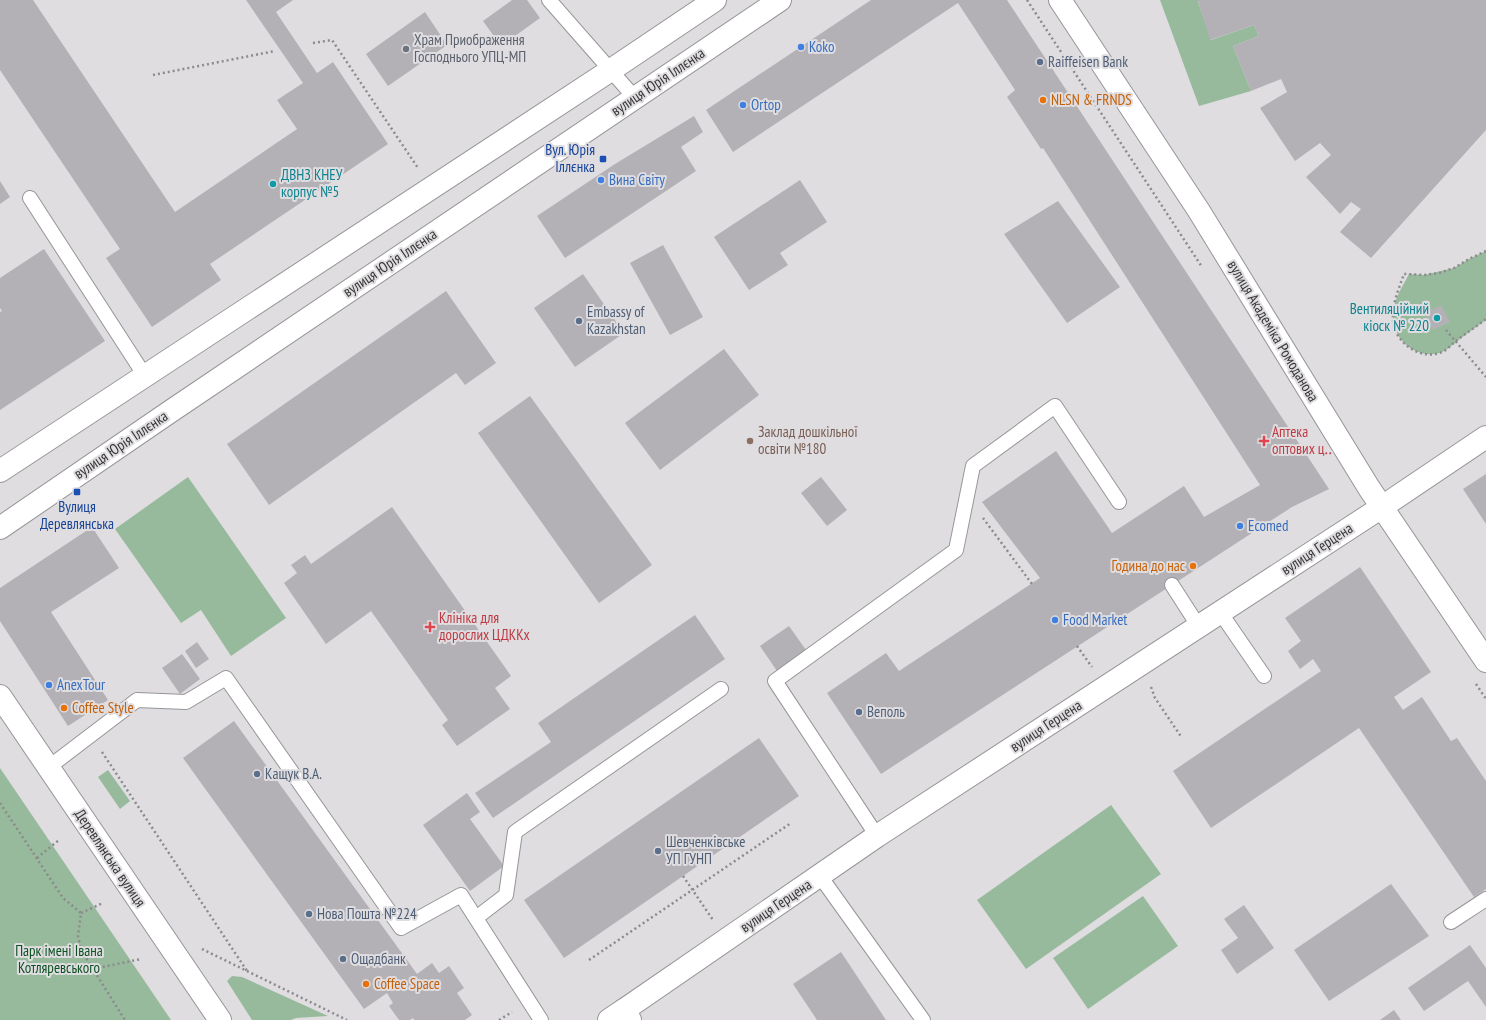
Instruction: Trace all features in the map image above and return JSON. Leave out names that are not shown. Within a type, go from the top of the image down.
[{"type":"street","points":[[0,471],[611,70],[715,0]]},
{"type":"street","name":"вулиця Юрія Іллєнка","points":[[0,528],[180,404],[780,0]]},
{"type":"street","name":"вулиця Академіка Ромоданова","points":[[1060,0],[1199,211],[1357,470],[1486,661]]},
{"type":"street","name":"вулиця Герцена","points":[[621,1017],[877,836],[1382,508],[1486,437]]},
{"type":"street","name":"Деревлянська вулиця","points":[[0,696],[220,1020]]},
{"type":"lane","points":[[550,0],[636,98]]},
{"type":"lane","points":[[30,198],[145,376]]},
{"type":"lane","points":[[877,836],[775,681],[956,550],[973,466],[1054,406],[1119,502]]},
{"type":"lane","points":[[1172,585],[1199,627]]},
{"type":"lane","points":[[1220,612],[1264,676]]},
{"type":"lane","points":[[49,767],[137,700],[186,702],[226,678],[401,928],[461,895],[542,1020]]},
{"type":"lane","points":[[476,918],[506,894],[515,832],[721,689]]},
{"type":"lane","points":[[820,876],[923,1020]]},
{"type":"lane","points":[[1451,922],[1486,899]]},
{"type":"path","points":[[1027,0],[1206,272]]},
{"type":"path","points":[[313,44],[332,40],[419,170]]},
{"type":"path","points":[[153,75],[275,51]]},
{"type":"path","points":[[1486,251],[1454,268],[1424,275],[1404,274],[1395,300],[1392,319],[1397,333],[1404,344],[1414,351],[1428,354],[1444,351],[1486,319]]},
{"type":"path","points":[[1446,330],[1486,376]]},
{"type":"path","points":[[966,495],[1032,584]]},
{"type":"path","points":[[1077,646],[1084,654]]},
{"type":"path","points":[[1150,686],[1155,698],[1182,738]]},
{"type":"path","points":[[91,735],[247,971]]},
{"type":"path","points":[[0,803],[63,898],[81,914]]},
{"type":"path","points":[[589,960],[791,823]]},
{"type":"path","points":[[37,858],[60,840]]},
{"type":"path","points":[[682,876],[715,924]]},
{"type":"path","points":[[81,914],[103,903]]},
{"type":"path","points":[[81,914],[78,936],[81,950],[125,1020]]},
{"type":"path","points":[[201,948],[346,1020]]},
{"type":"path","points":[[93,969],[141,959]]},
{"type":"green space","points":[[1160,0],[1199,0],[1198,1],[1211,40],[1254,25],[1259,36],[1233,46],[1251,91],[1199,106]]},
{"type":"green space","points":[[1486,251],[1486,320],[1444,351],[1435,354],[1418,352],[1404,343],[1395,328],[1393,314],[1395,302],[1409,274],[1424,275],[1454,268]]},
{"type":"green space","points":[[188,477],[286,618],[231,656],[201,610],[181,623],[115,529]]},
{"type":"green space","name":"Парк імені Івана Котляревського","points":[[0,768],[171,1020],[0,1020]]},
{"type":"green space","points":[[108,770],[130,801],[120,809],[98,777]]},
{"type":"green space","points":[[1111,805],[1161,874],[1026,969],[977,900]]},
{"type":"green space","points":[[1143,896],[1178,946],[1088,1009],[1053,958]]},
{"type":"green space","points":[[232,976],[242,977],[328,1016],[296,1018],[291,1020],[252,1020],[227,981]]},
{"type":"building","name":"ДВНЗ КНЕУ корпус №5","points":[[0,0],[33,0],[175,212],[297,129],[277,100],[303,83],[246,0],[293,0],[276,12],[317,73],[333,62],[388,144],[210,264],[221,280],[152,327],[106,258],[120,249],[0,70]]},
{"type":"building","points":[[512,0],[527,0],[540,18],[501,46],[483,21]]},
{"type":"building","points":[[871,0],[1007,0],[1329,489],[1292,507],[881,774],[827,693],[886,653],[899,671],[1040,578],[982,502],[1056,451],[1112,533],[1184,486],[1204,517],[1260,485],[1043,148],[1041,149],[1007,97],[1015,90],[958,3],[733,152],[706,110]]},
{"type":"building","points":[[1198,0],[1486,0],[1486,130],[1371,258],[1340,232],[1361,209],[1351,202],[1340,214],[1306,177],[1331,155],[1320,143],[1295,161],[1260,108],[1287,92],[1281,79],[1251,91],[1233,46],[1259,36],[1254,25],[1210,40]]},
{"type":"building","name":"Храм Приображення Господнього УПЦ-МП","points":[[425,12],[447,45],[388,86],[366,54]]},
{"type":"building","points":[[694,116],[703,132],[681,147],[696,171],[565,258],[537,216],[615,164]]},
{"type":"building","points":[[800,180],[827,222],[780,253],[788,265],[749,290],[714,237]]},
{"type":"building","points":[[0,181],[10,197],[0,204]]},
{"type":"building","points":[[1058,201],[1120,287],[1067,323],[1004,234]]},
{"type":"building","points":[[663,245],[703,317],[670,335],[630,263]]},
{"type":"building","points":[[44,249],[105,341],[0,410],[0,312],[2,311],[0,308],[0,278]]},
{"type":"building","name":"Embassy of Kazakhstan","points":[[583,274],[624,333],[575,367],[534,308]]},
{"type":"building","points":[[446,291],[496,363],[465,385],[456,373],[269,505],[227,444]]},
{"type":"building","name":"Вентиляційний кіоск № 220","points":[[1441,305],[1450,322],[1433,330],[1425,313]]},
{"type":"building","points":[[724,349],[759,395],[660,470],[625,423]]},
{"type":"building","points":[[530,396],[652,565],[599,603],[478,433]]},
{"type":"building","points":[[1486,474],[1486,524],[1463,489]]},
{"type":"building","points":[[821,477],[847,510],[827,526],[801,493]]},
{"type":"building","name":"Клініка для дорослих ЦДККх","points":[[392,507],[511,676],[495,688],[510,709],[457,746],[442,725],[448,720],[371,611],[326,644],[284,583],[297,573],[291,565],[305,555],[311,564]]},
{"type":"building","points":[[92,527],[119,568],[51,612],[108,700],[68,726],[0,621],[0,588]]},
{"type":"building","points":[[1360,567],[1431,672],[1394,697],[1403,710],[1422,697],[1451,741],[1457,738],[1486,781],[1486,889],[1474,897],[1359,728],[1211,828],[1173,771],[1321,671],[1313,659],[1300,669],[1288,651],[1301,641],[1285,618]]},
{"type":"building","points":[[695,615],[725,659],[493,818],[475,793],[551,742],[538,723]]},
{"type":"building","points":[[789,626],[806,650],[777,671],[760,646]]},
{"type":"building","points":[[197,642],[209,659],[196,668],[185,651]]},
{"type":"building","points":[[182,654],[200,679],[180,694],[162,668]]},
{"type":"building","points":[[234,721],[417,974],[432,963],[439,973],[449,966],[464,988],[457,993],[472,1015],[465,1020],[414,1020],[413,1018],[410,1020],[399,1020],[389,1006],[393,1003],[387,993],[364,1009],[183,758]]},
{"type":"building","name":"Шевченківське УП ГУНП","points":[[759,738],[799,796],[564,958],[524,900]]},
{"type":"building","points":[[467,793],[480,812],[470,819],[504,866],[470,891],[423,825]]},
{"type":"building","points":[[1391,884],[1429,936],[1329,1001],[1294,950]]},
{"type":"building","points":[[1244,905],[1274,948],[1237,974],[1221,950],[1238,938],[1224,919]]},
{"type":"building","points":[[1470,945],[1486,968],[1486,1007],[1468,981],[1424,1011],[1408,988]]},
{"type":"building","points":[[841,952],[886,1020],[817,1020],[793,984]]},
{"type":"building","points":[[1394,1010],[1401,1020],[1380,1020]]},
{"type":"place","name":"Koko","points":[[801,47]]},
{"type":"place","name":"Храм Приображення Господнього УПЦ-МП","points":[[406,49]]},
{"type":"place","name":"Raiffeisen Bank","points":[[1040,62]]},
{"type":"place","name":"NLSN & FRNDS","points":[[1043,100]]},
{"type":"place","name":"Ortop","points":[[743,105]]},
{"type":"place","name":"Вул. Юрія Іллєнка","points":[[603,159]]},
{"type":"place","name":"Вина Світу","points":[[601,180]]},
{"type":"place","name":"ДВНЗ КНЕУ корпус №5","points":[[273,184]]},
{"type":"place","name":"Вентиляційний кіоск № 220","points":[[1437,318]]},
{"type":"place","name":"Embassy of Kazakhstan","points":[[579,321]]},
{"type":"place","name":"Заклад дошкільної освіти №180","points":[[750,441]]},
{"type":"place","name":"Аптека оптових ц‥","points":[[1264,441]]},
{"type":"place","name":"Вулиця Деревлянська","points":[[77,492]]},
{"type":"place","name":"Ecomed","points":[[1240,526]]},
{"type":"place","name":"Година до нас","points":[[1193,566]]},
{"type":"place","name":"Food Market","points":[[1055,620]]},
{"type":"place","name":"Клініка для дорослих ЦДККх","points":[[430,627]]},
{"type":"place","name":"AnexTour","points":[[49,685]]},
{"type":"place","name":"Coffee Style","points":[[64,708]]},
{"type":"place","name":"Веполь","points":[[859,712]]},
{"type":"place","name":"Кащук В.А.","points":[[257,774]]},
{"type":"place","name":"Шевченківське УП ГУНП","points":[[658,851]]},
{"type":"place","name":"Нова Пошта №224","points":[[309,914]]},
{"type":"place","name":"Ощадбанк","points":[[343,959]]},
{"type":"place","name":"Coffee Space","points":[[366,984]]}]
